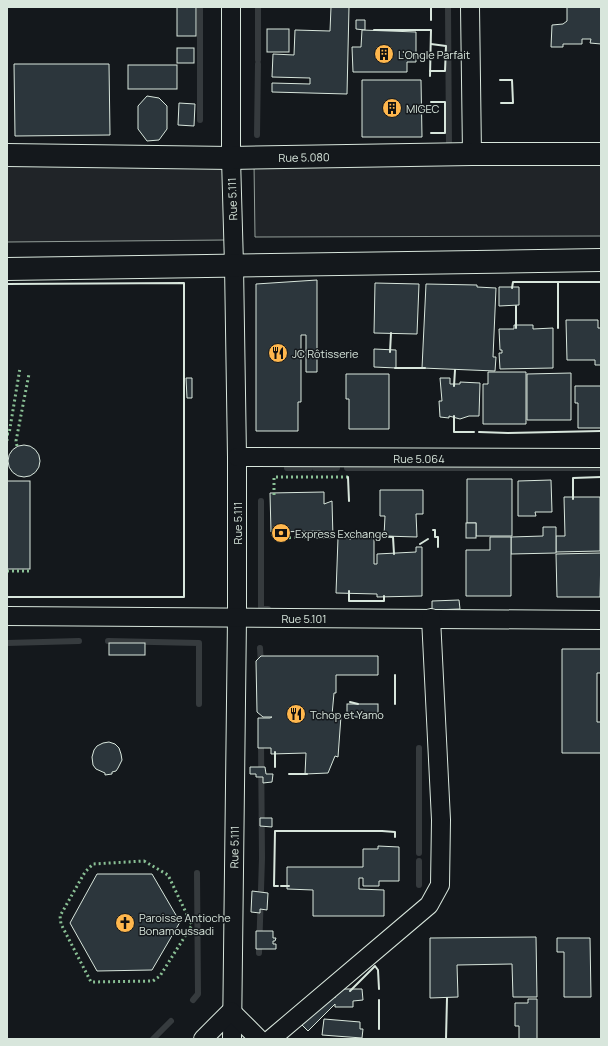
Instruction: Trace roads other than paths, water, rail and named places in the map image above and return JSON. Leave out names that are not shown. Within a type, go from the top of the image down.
[{"type":"main road","name":"Rue 5.080","points":[[7,155],[231,158],[472,154],[601,154]]},
{"type":"main road","points":[[7,269],[601,260]]},
{"type":"street","name":"Rue 5.111","points":[[231,7],[231,158],[237,457],[237,617],[231,1011],[232,1039]]},
{"type":"street","points":[[470,7],[472,154]]},
{"type":"street","name":"Rue 5.064","points":[[237,457],[601,458]]},
{"type":"street","name":"Rue 5.101","points":[[7,616],[601,620]]},
{"type":"street","points":[[271,1039],[429,905],[440,885],[441,820],[431,618]]},
{"type":"street","points":[[203,1039],[231,1011],[259,1039]]},
{"type":"waterway","points":[[200,7],[200,120]]},
{"type":"waterway","points":[[258,7],[258,60]]},
{"type":"waterway","points":[[448,7],[449,146]]},
{"type":"waterway","points":[[257,135],[258,64]]},
{"type":"waterway","points":[[287,468],[310,468]]},
{"type":"waterway","points":[[315,468],[337,468]]},
{"type":"waterway","points":[[347,468],[601,468]]},
{"type":"waterway","points":[[261,501],[261,609],[268,609]]},
{"type":"waterway","points":[[7,643],[79,641]]},
{"type":"waterway","points":[[108,641],[199,643],[199,704]]},
{"type":"waterway","points":[[260,648],[261,664]]},
{"type":"waterway","points":[[259,953],[262,858],[261,741]]},
{"type":"waterway","points":[[419,748],[419,853]]},
{"type":"waterway","points":[[419,861],[419,885]]},
{"type":"waterway","points":[[193,1000],[198,994],[197,873]]},
{"type":"waterway","points":[[153,1039],[171,1021]]},
{"type":"place","name":"L'Ongle Parfait","points":[[384,54]]},
{"type":"place","name":"MIGEC","points":[[392,108]]},
{"type":"place","name":"JC Rôtisserie","points":[[278,353]]},
{"type":"place","name":"Express Exchange","points":[[281,533]]},
{"type":"place","name":"Tchop et Yamo","points":[[296,714]]},
{"type":"place","name":"Paroisse Antioche Bonamoussadi","points":[[125,923]]}]
